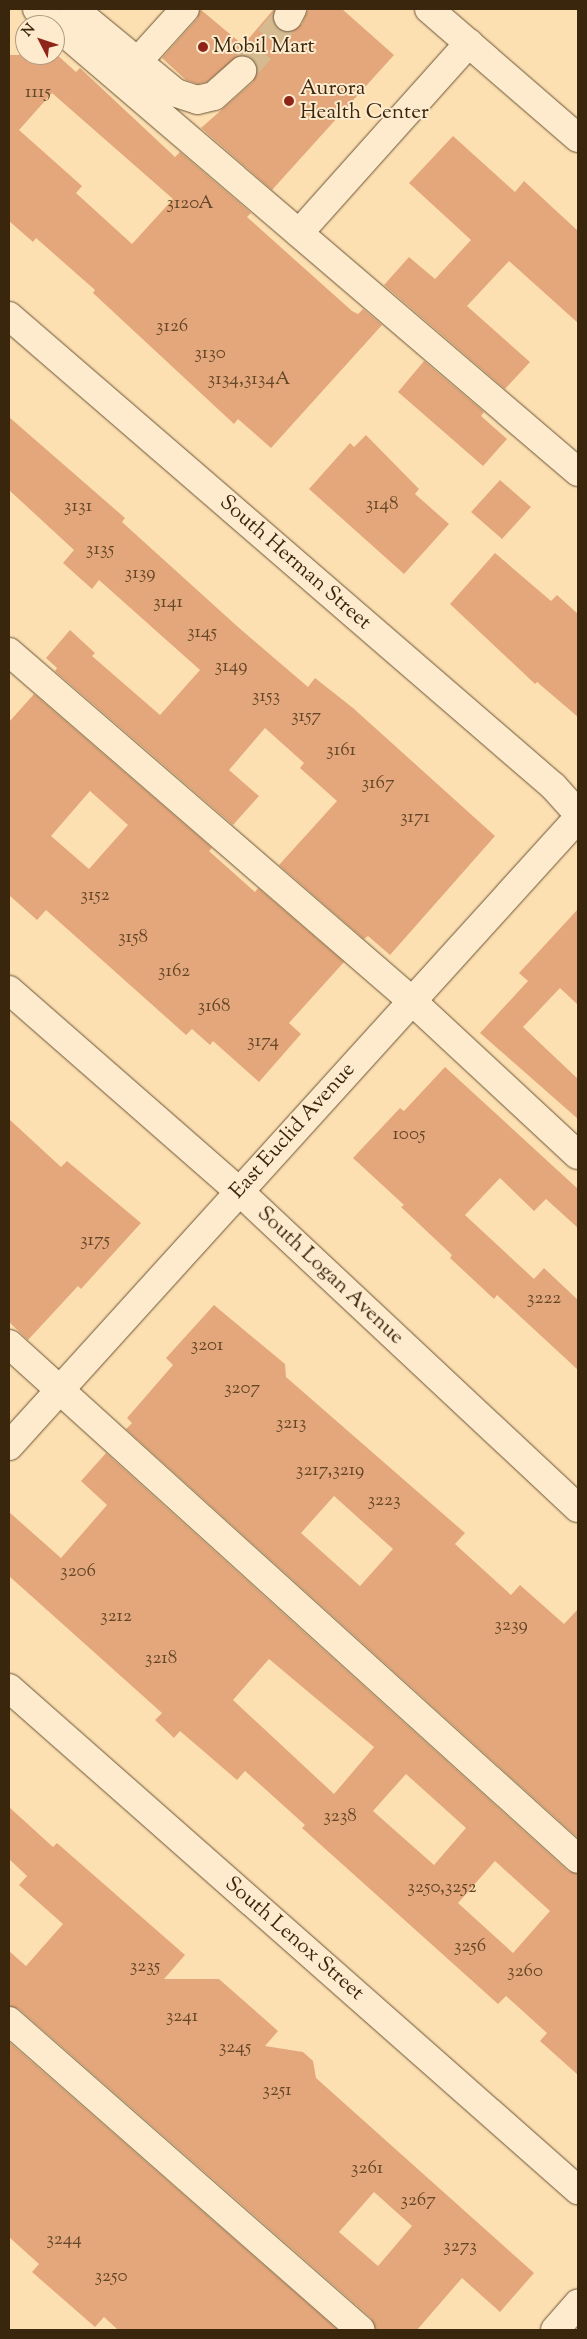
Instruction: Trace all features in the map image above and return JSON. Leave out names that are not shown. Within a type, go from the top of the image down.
[{"type":"street","points":[[74,9],[103,16],[138,61],[176,93],[197,100],[214,96],[242,71]]},
{"type":"street","points":[[138,61],[185,9]]},
{"type":"street","points":[[429,9],[578,138]]},
{"type":"street","points":[[50,10],[299,233],[578,472]]},
{"type":"street","points":[[299,233],[469,43]]},
{"type":"street","name":"South Herman Street","points":[[9,316],[540,774],[578,814]]},
{"type":"street","points":[[9,652],[412,1001],[578,1155]]},
{"type":"street","name":"East Euclid Avenue","points":[[9,1446],[578,818]]},
{"type":"street","name":"South Logan Avenue","points":[[9,990],[239,1191],[578,1508]]},
{"type":"street","points":[[9,1344],[61,1389],[578,1859]]},
{"type":"street","name":"South Lenox Street","points":[[9,1688],[578,2190]]},
{"type":"street","points":[[9,2021],[361,2330]]},
{"type":"street","points":[[555,2330],[578,2304]]},
{"type":"building","name":"Aurora Health Center","points":[[200,9],[243,45],[274,9],[275,25],[288,33],[302,24],[308,9],[342,9],[394,55],[272,190],[201,128],[253,82],[257,68],[254,61],[238,56],[207,82],[198,84],[186,80],[162,58],[197,19]]},
{"type":"building","points":[[9,55],[15,55],[15,65],[65,65],[65,62],[76,72],[80,68],[175,157],[180,152],[251,213],[247,217],[352,311],[358,314],[363,309],[382,325],[271,448],[238,419],[234,424],[93,293],[95,290],[36,238],[33,242],[9,221]],"holes":[[[52,93],[173,199],[132,244],[76,193],[82,186],[19,130]]]},
{"type":"building","points":[[453,136],[515,192],[524,181],[578,231],[578,323],[509,261],[467,306],[530,362],[505,389],[384,285],[409,257],[435,279],[471,240],[409,183]]},
{"type":"building","points":[[424,361],[484,412],[481,416],[507,439],[483,466],[398,392]]},
{"type":"building","points":[[9,417],[125,518],[122,522],[238,627],[308,687],[315,678],[353,708],[495,836],[390,955],[368,936],[364,939],[279,865],[337,801],[300,768],[304,763],[265,728],[229,770],[259,796],[233,825],[55,671],[57,668],[46,658],[70,630],[95,653],[92,656],[160,715],[200,670],[99,580],[92,589],[63,563],[74,550],[9,490]]},
{"type":"building","points":[[366,435],[419,489],[415,494],[449,524],[404,574],[309,489],[350,443],[354,447]]},
{"type":"building","points":[[500,480],[531,507],[502,539],[471,512]]},
{"type":"building","points":[[495,553],[551,601],[557,595],[578,614],[578,717],[537,682],[535,684],[450,604]]},
{"type":"building","points":[[34,694],[212,848],[209,851],[255,892],[258,888],[344,962],[289,1023],[301,1034],[259,1082],[213,1041],[210,1045],[192,1029],[186,1035],[46,910],[37,920],[9,895],[9,722]],"holes":[[[90,791],[128,825],[89,869],[51,836]]]},
{"type":"building","points":[[578,909],[578,1005],[560,988],[523,1027],[578,1079],[578,1119],[480,1033],[528,981],[519,973]]},
{"type":"building","points":[[445,1067],[578,1189],[578,1228],[546,1199],[534,1211],[500,1178],[465,1215],[534,1279],[544,1268],[578,1300],[578,1370],[497,1295],[494,1299],[450,1258],[452,1255],[401,1207],[404,1205],[353,1158],[400,1108],[404,1111]]},
{"type":"building","points":[[9,1119],[61,1167],[67,1161],[141,1223],[81,1289],[78,1286],[28,1340],[9,1322]]},
{"type":"building","points":[[214,1305],[285,1364],[286,1377],[465,1533],[455,1544],[511,1595],[520,1585],[564,1624],[578,1609],[578,1838],[126,1429],[132,1423],[127,1418],[173,1365],[166,1358]],"holes":[[[334,1496],[393,1549],[360,1586],[301,1533]]]},
{"type":"building","points":[[106,1453],[568,1871],[578,1874],[578,2075],[540,2041],[547,2033],[506,1996],[498,2004],[302,1828],[305,1825],[245,1771],[237,1780],[180,1731],[174,1738],[155,1720],[162,1713],[9,1576],[9,1512],[61,1558],[107,1505],[81,1481]],"holes":[[[269,1659],[374,1747],[334,1794],[233,1700]],[[406,1774],[466,1828],[434,1865],[373,1811]],[[495,1861],[550,1911],[513,1953],[458,1903]]]},
{"type":"building","points":[[9,1807],[53,1847],[57,1843],[185,1955],[164,1979],[219,1979],[278,2031],[265,2046],[303,2052],[313,2061],[316,2078],[534,2273],[500,2312],[462,2278],[417,2330],[376,2330],[371,2318],[19,2009],[9,2006],[9,1951],[26,1966],[63,1924],[19,1885],[27,1876],[9,1859]],"holes":[[[374,2192],[412,2226],[378,2266],[339,2232]]]},
{"type":"building","points":[[9,2042],[338,2330],[118,2330],[104,2317],[95,2327],[32,2272],[39,2264],[9,2237]]},
{"type":"tunnel","points":[[242,71],[288,17]]},
{"type":"place","name":"Mobil Mart","points":[[203,47]]},
{"type":"place","name":"Aurora Health Center","points":[[289,101]]}]
